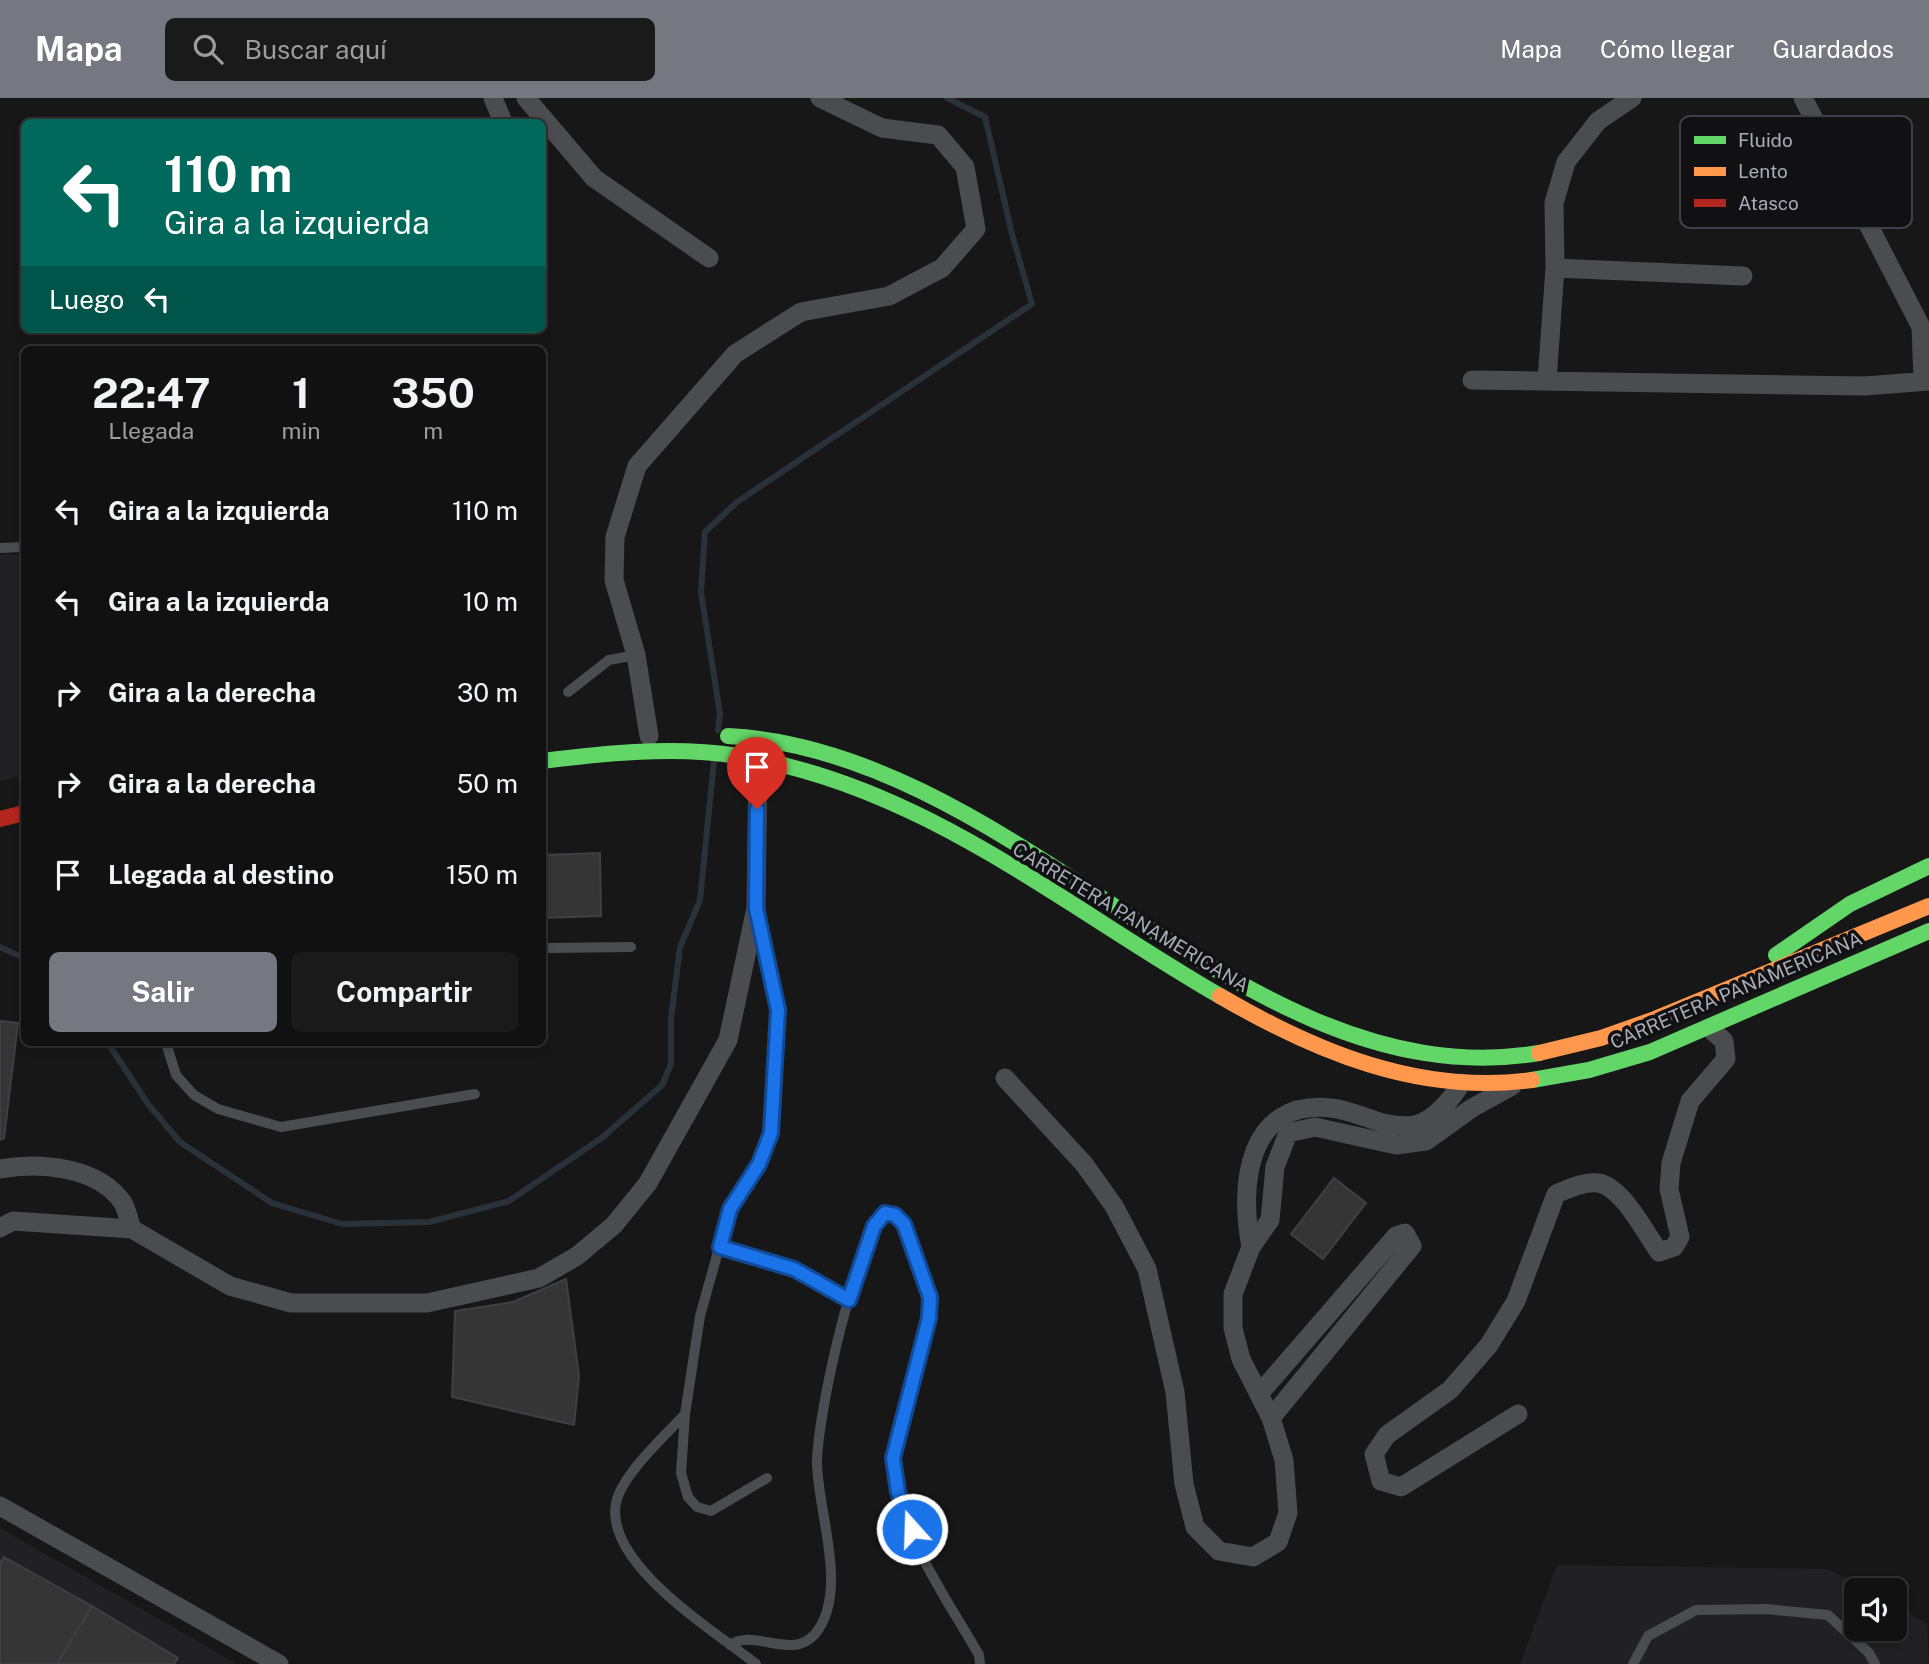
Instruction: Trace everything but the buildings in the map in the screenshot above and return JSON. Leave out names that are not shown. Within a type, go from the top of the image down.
[{"type":"main road","points":[[546,745],[673,735]]},
{"type":"main road","name":"CARRETERA PANAMERICANA","points":[[711,735],[794,744],[925,793],[977,819],[1213,967],[1305,1019],[1401,1053],[1452,1060],[1515,1058],[1562,1049],[1637,1027],[1929,906]]},
{"type":"main road","name":"CARRETERA PANAMERICANA","points":[[546,761],[619,754],[687,753],[758,759],[801,769],[929,820],[1048,890],[1214,995],[1301,1038],[1378,1069],[1461,1083],[1522,1080],[1605,1068],[1709,1028],[1806,982],[1929,931]]},
{"type":"main road","points":[[0,819],[21,814]]},
{"type":"main road","points":[[1722,992],[1850,905],[1929,866]]},
{"type":"main road","points":[[1806,982],[1929,949]]},
{"type":"street","points":[[493,98],[502,119]]},
{"type":"street","points":[[526,98],[544,119]]},
{"type":"street","points":[[649,736],[636,655],[614,579],[615,537],[638,466],[735,354],[800,312],[889,296],[942,268],[976,229],[965,167],[938,135],[882,128],[820,98]]},
{"type":"street","points":[[1547,381],[1555,268],[1554,203],[1566,162],[1598,121],[1632,98]]},
{"type":"street","points":[[1803,98],[1812,116]]},
{"type":"street","points":[[546,122],[594,178],[709,258]]},
{"type":"street","points":[[1472,380],[1865,387],[1926,381],[1921,327],[1870,228]]},
{"type":"street","points":[[1555,268],[1743,276]]},
{"type":"street","points":[[0,1227],[13,1221],[132,1229],[230,1286],[291,1303],[427,1303],[539,1278],[577,1255],[614,1225],[648,1183],[728,1040],[756,908],[758,759]]},
{"type":"street","points":[[1518,1414],[1401,1487],[1381,1481],[1374,1454],[1387,1435],[1450,1390],[1496,1334],[1516,1300],[1556,1194],[1576,1186],[1599,1182],[1617,1193],[1659,1252],[1674,1247],[1680,1237],[1669,1189],[1671,1163],[1690,1101],[1727,1059],[1724,1041],[1709,1028]]},
{"type":"street","points":[[1005,1078],[1084,1164],[1114,1206],[1147,1269],[1175,1392],[1187,1495],[1195,1527],[1219,1551],[1253,1557],[1278,1542],[1288,1513],[1288,1482],[1271,1418],[1241,1359],[1233,1328],[1233,1294],[1251,1247],[1270,1220],[1275,1167],[1288,1133],[1315,1127],[1396,1145],[1426,1141],[1472,1108],[1522,1080]]},
{"type":"street","points":[[1251,1247],[1244,1211],[1248,1165],[1275,1120],[1288,1113],[1331,1108],[1392,1126],[1418,1124],[1445,1105],[1461,1083]]},
{"type":"street","points":[[0,1170],[16,1166],[62,1168],[99,1182],[122,1203],[132,1229]]},
{"type":"street","points":[[1260,1393],[1396,1236],[1405,1233],[1412,1246],[1271,1418]]},
{"type":"street","points":[[0,1506],[279,1664]]},
{"type":"lane","points":[[0,548],[21,547]]},
{"type":"lane","points":[[568,692],[609,660],[636,655]]},
{"type":"lane","points":[[756,908],[778,1010],[771,1133],[759,1164],[730,1209],[700,1316],[685,1414],[681,1473],[688,1497],[697,1507],[711,1511],[767,1478]]},
{"type":"lane","points":[[547,948],[632,947]]},
{"type":"lane","points":[[167,1046],[176,1075],[194,1095],[218,1109],[281,1127],[475,1094]]},
{"type":"lane","points":[[730,1645],[746,1639],[800,1645],[815,1634],[824,1619],[830,1591],[829,1542],[817,1465],[819,1426],[849,1300],[874,1226],[885,1213],[895,1215],[915,1251],[930,1297],[929,1318],[893,1458],[898,1492],[919,1548],[944,1598],[979,1655],[980,1664]]},
{"type":"lane","points":[[720,1247],[794,1269],[849,1300]]},
{"type":"lane","points":[[685,1414],[628,1477],[616,1502],[616,1524],[634,1557],[657,1586],[756,1664]]},
{"type":"lane","points":[[1633,1664],[1648,1636],[1696,1610],[1766,1609],[1828,1615],[1870,1653],[1875,1664]]},
{"type":"shaded area","points":[[0,554],[21,555],[21,777],[0,781]]},
{"type":"shaded area","points":[[0,1528],[93,1581],[237,1664],[0,1664]]},
{"type":"shaded area","points":[[1557,1565],[1828,1569],[1844,1578],[1844,1641],[1907,1641],[1907,1612],[1927,1623],[1929,1664],[1520,1664]]},
{"type":"waterway","points":[[718,730],[720,714],[701,592],[705,532],[737,502],[1032,304],[1012,234],[985,117],[947,98]]},
{"type":"waterway","points":[[110,1046],[148,1104],[180,1142],[272,1203],[342,1224],[429,1222],[509,1201],[603,1137],[662,1085],[671,1064],[671,1019],[680,947],[700,900],[714,761]]},
{"type":"waterway","points":[[0,947],[21,957]]},
{"type":"traffic: fast","points":[[728,736],[835,756],[938,799],[1037,856],[1231,978],[1330,1026],[1432,1054],[1539,1053]]},
{"type":"traffic: fast","points":[[546,761],[640,752],[714,753],[805,771],[869,793],[990,853],[1220,996]]},
{"type":"traffic: fast","points":[[1776,955],[1850,904],[1929,866]]},
{"type":"traffic: fast","points":[[1532,1080],[1589,1070],[1650,1052],[1929,931]]},
{"type":"traffic: slow","points":[[1539,1053],[1601,1038],[1655,1019],[1929,906]]},
{"type":"traffic: slow","points":[[1220,996],[1293,1035],[1370,1065],[1449,1081],[1490,1083],[1532,1080]]},
{"type":"traffic: jam","points":[[0,819],[21,814]]},
{"type":"route","points":[[757,809],[756,908],[778,1010],[771,1133],[759,1164],[730,1209],[720,1247],[794,1269],[849,1300],[874,1226],[885,1213],[895,1215],[904,1224],[930,1297],[929,1318],[893,1458],[898,1492],[912,1529]]}]
